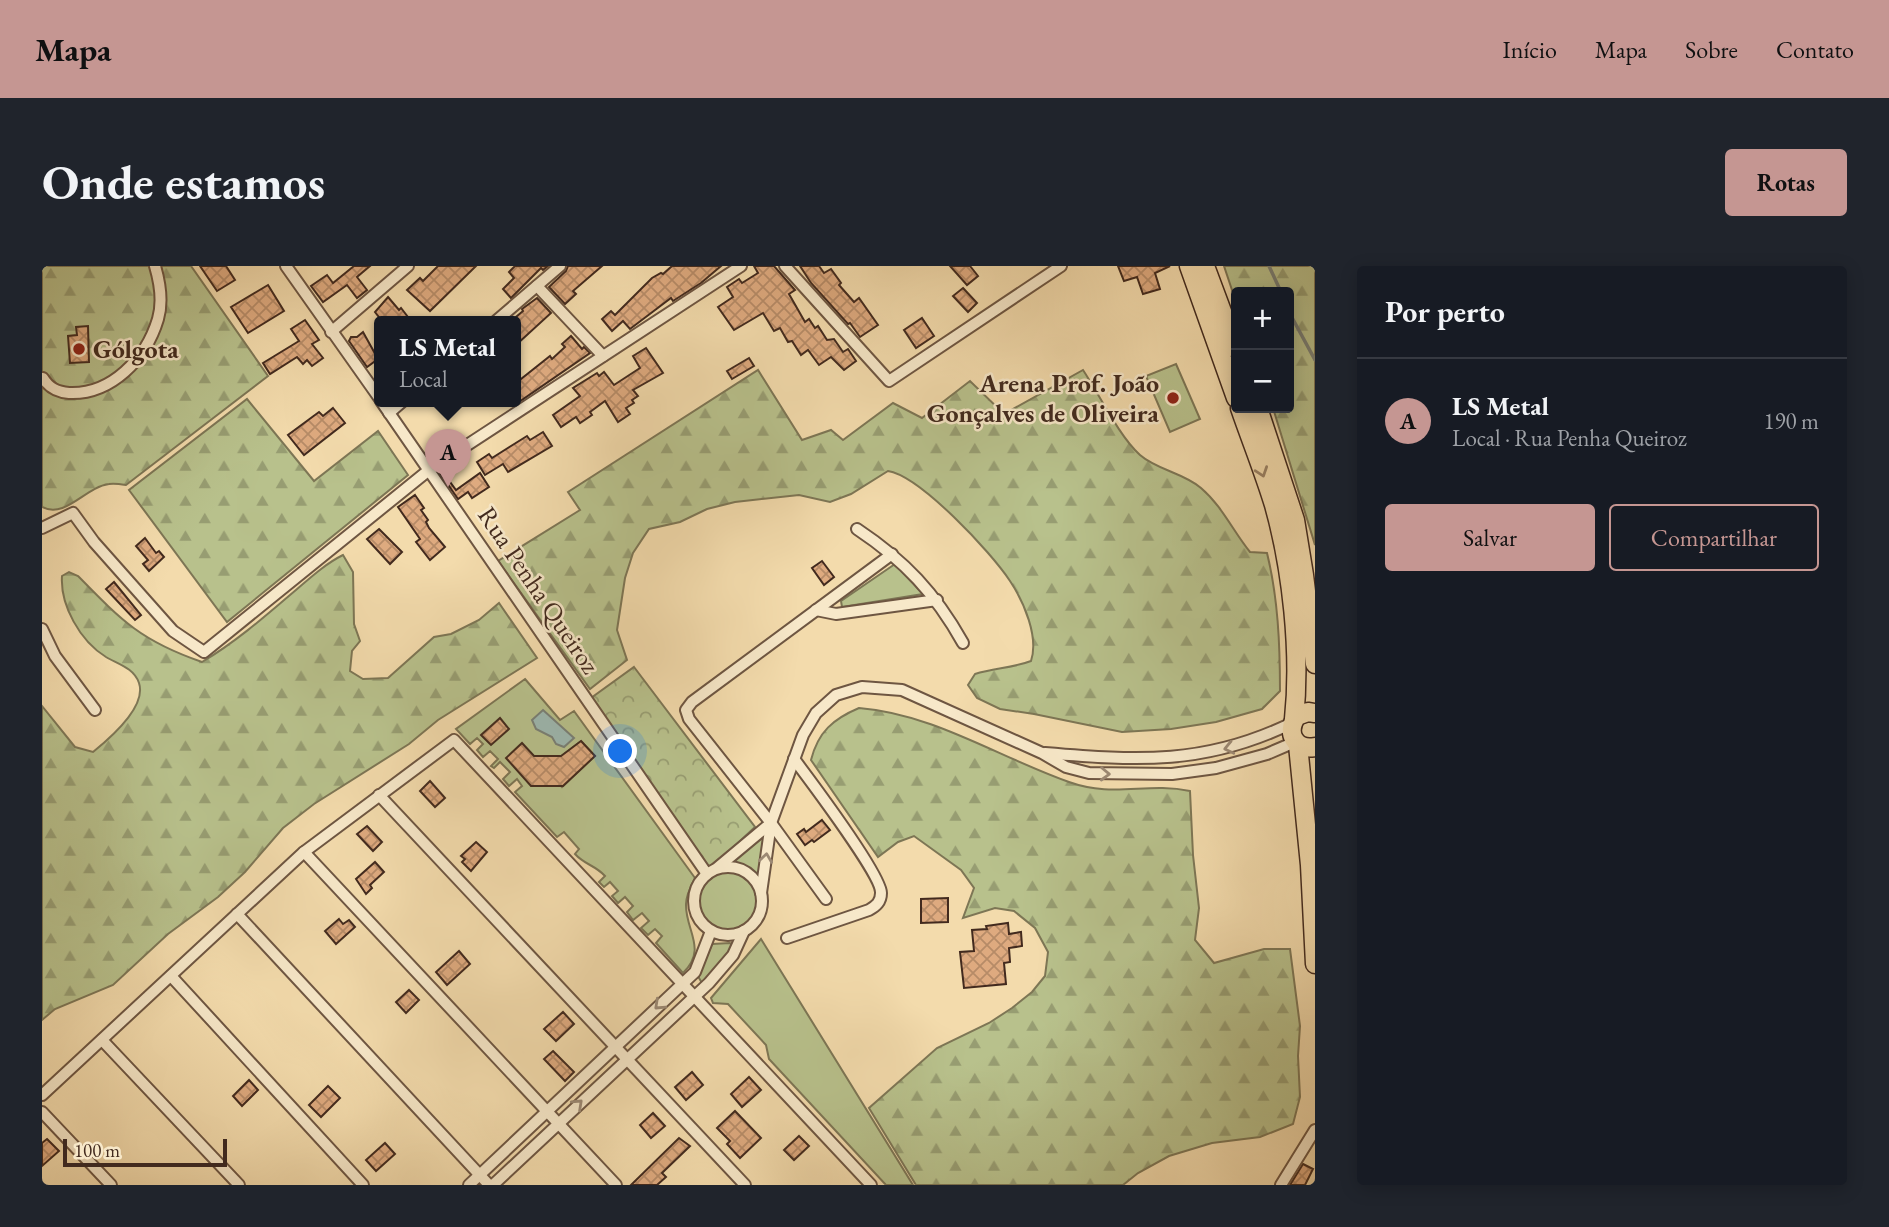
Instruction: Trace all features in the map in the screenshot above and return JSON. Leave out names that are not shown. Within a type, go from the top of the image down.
[{"type":"main road","points":[[1189,266],[1231,384]]},
{"type":"main road","points":[[1205,266],[1231,336]]},
{"type":"main road","points":[[1242,413],[1273,504],[1284,548],[1293,608],[1291,732],[1303,745],[1315,964]]},
{"type":"main road","points":[[1260,413],[1295,520],[1315,664]]},
{"type":"main road","points":[[1293,721],[1304,713],[1315,713]]},
{"type":"street","points":[[43,378],[51,388],[61,393],[81,394],[102,388],[124,374],[144,348],[158,319],[160,286],[155,266]]},
{"type":"street","name":"Rua Penha Queiroz","points":[[286,266],[374,392]]},
{"type":"street","points":[[331,332],[408,266]]},
{"type":"street","points":[[502,316],[560,266]]},
{"type":"street","points":[[42,528],[73,513],[94,542],[173,631],[204,652],[429,470],[741,266]]},
{"type":"street","points":[[785,266],[889,381],[1060,266]]},
{"type":"street","points":[[537,286],[603,356]]},
{"type":"street","name":"Rua Penha Queiroz","points":[[385,407],[587,701],[712,871]]},
{"type":"street","points":[[389,413],[396,407]]},
{"type":"street","points":[[857,529],[913,572],[937,600],[963,643]]},
{"type":"street","points":[[826,899],[771,822],[689,719],[686,710],[692,702],[892,554]]},
{"type":"street","points":[[816,610],[836,614],[937,600]]},
{"type":"street","points":[[42,629],[61,665],[94,710]]},
{"type":"street","points":[[771,822],[700,880],[693,899],[698,917],[711,931],[722,934],[744,931],[759,915],[771,822],[803,735],[816,713],[836,695],[862,687],[902,690],[1042,753],[1066,767],[1089,774],[1161,774],[1216,768],[1303,745]]},
{"type":"street","points":[[1042,753],[1172,759],[1236,747],[1262,738],[1293,721]]},
{"type":"street","points":[[42,1095],[304,852],[454,740],[871,1185]]},
{"type":"street","points":[[786,938],[869,911],[878,904],[881,897],[881,889],[869,866],[794,759]]},
{"type":"street","points":[[379,795],[745,1185]]},
{"type":"street","points":[[304,852],[616,1185]]},
{"type":"street","points":[[712,871],[728,866],[739,869],[757,882],[761,893]]},
{"type":"street","points":[[237,914],[491,1185],[709,983],[733,955],[744,931]]},
{"type":"street","points":[[469,1185],[695,972],[711,931]]},
{"type":"street","points":[[170,976],[363,1185]]},
{"type":"street","points":[[102,1040],[239,1185]]},
{"type":"street","points":[[42,1112],[111,1185]]},
{"type":"street","points":[[1281,1185],[1315,1130]]},
{"type":"green space","points":[[42,266],[191,266],[268,376],[126,485],[100,486],[59,509],[42,507]]},
{"type":"green space","points":[[1224,266],[1315,266],[1315,545],[1275,413],[1294,413],[1294,287],[1231,287]]},
{"type":"green space","name":"Arena Prof. João Gonçalves de Oliveira","points":[[1176,364],[1200,419],[1170,432],[1146,376]]},
{"type":"green space","points":[[758,370],[802,440],[831,430],[843,440],[893,403],[922,418],[970,381],[1004,414],[1083,370],[1117,426],[1140,455],[1201,488],[1250,552],[1267,553],[1278,621],[1280,691],[1262,709],[1216,722],[1171,729],[1122,732],[1000,709],[977,698],[968,685],[975,674],[1031,661],[1032,631],[1025,609],[1001,568],[954,517],[918,486],[888,471],[851,494],[830,502],[799,495],[735,502],[707,509],[680,522],[649,529],[633,553],[625,578],[617,630],[627,660],[590,689],[498,561],[580,510],[568,492]]},
{"type":"green space","points":[[247,399],[314,481],[378,431],[408,475],[227,622],[129,490]]},
{"type":"green space","points":[[343,555],[353,572],[354,624],[360,641],[352,651],[350,671],[363,679],[388,678],[434,637],[451,634],[479,620],[499,603],[537,658],[438,720],[409,744],[314,804],[283,828],[245,872],[218,897],[168,934],[113,985],[55,1009],[42,1020],[42,706],[75,747],[93,752],[125,722],[140,692],[139,683],[133,674],[97,650],[80,632],[64,599],[62,576],[69,572],[78,576],[134,628],[163,646],[202,662],[237,639],[315,573]]},
{"type":"green space","points":[[895,564],[923,594],[842,607],[841,601]]},
{"type":"green space","points":[[634,667],[755,827],[709,870],[591,698]]},
{"type":"green space","points":[[525,679],[560,720],[574,711],[695,878],[686,904],[694,939],[694,956],[683,973],[656,943],[662,936],[655,929],[648,935],[641,928],[649,921],[642,913],[633,920],[627,912],[633,906],[625,897],[618,903],[612,896],[618,891],[610,882],[604,887],[599,882],[605,876],[579,858],[575,854],[579,849],[564,832],[557,837],[515,792],[522,786],[517,779],[509,786],[503,779],[510,772],[500,762],[494,768],[491,766],[498,759],[490,751],[483,757],[477,750],[483,744],[477,738],[470,744],[456,729]],"holes":[[[581,741],[595,756],[562,787],[540,763],[554,762]]]},
{"type":"green space","points":[[859,708],[887,712],[940,727],[1043,772],[1085,787],[1190,791],[1199,908],[1195,940],[1214,963],[1264,949],[1290,949],[1300,1026],[1300,1097],[1293,1124],[1260,1137],[1212,1143],[1169,1156],[1138,1173],[1123,1185],[916,1185],[869,1108],[937,1048],[989,1023],[1032,992],[1045,976],[1048,952],[1035,928],[1014,911],[995,908],[963,918],[974,888],[961,870],[914,836],[898,842],[878,857],[811,760],[822,734],[834,722]]},
{"type":"green space","points":[[759,834],[766,835],[760,872],[755,874],[735,864],[734,857]]},
{"type":"green space","points":[[728,871],[745,876],[753,884],[758,901],[753,918],[745,926],[728,931],[711,926],[703,918],[698,901],[703,884],[711,876]]},
{"type":"green space","points":[[761,939],[913,1185],[886,1185],[769,1059],[766,1045],[728,1004],[713,1003],[711,998]]},
{"type":"green space","points":[[730,943],[733,949],[702,983],[699,975],[712,944]]},
{"type":"water","points":[[543,710],[574,738],[564,747],[536,729],[532,720]]},
{"type":"building","points":[[200,266],[226,266],[235,280],[217,291]]},
{"type":"building","points":[[354,266],[370,266],[357,277],[367,290],[357,298],[347,285],[323,302],[311,286],[327,275],[333,283]]},
{"type":"building","points":[[438,266],[476,266],[430,311],[407,290],[420,278],[423,281]]},
{"type":"building","points":[[515,266],[548,266],[543,270],[541,268],[511,298],[503,289],[514,278],[509,272]]},
{"type":"building","points":[[568,266],[602,266],[573,291],[576,294],[565,304],[549,287]]},
{"type":"building","points":[[672,266],[721,266],[701,283],[673,301],[671,298],[630,329],[623,321],[612,331],[602,319],[611,311],[615,315],[652,278],[663,274]]},
{"type":"building","points":[[754,266],[774,266],[795,290],[789,294],[805,322],[809,319],[815,328],[818,326],[827,340],[834,339],[843,352],[848,349],[856,361],[844,370],[831,357],[819,365],[808,350],[801,355],[792,341],[788,342],[780,328],[774,331],[763,313],[734,330],[718,307],[733,297],[727,287],[739,279],[742,283],[758,273]]},
{"type":"building","points":[[800,266],[819,266],[824,273],[831,269],[841,283],[839,285],[854,302],[859,298],[878,325],[860,337],[811,283]]},
{"type":"building","points":[[950,266],[970,266],[978,276],[967,285]]},
{"type":"building","points":[[1118,266],[1170,266],[1155,273],[1160,289],[1143,294],[1137,277],[1124,281]]},
{"type":"building","points":[[268,285],[284,311],[248,333],[231,307]]},
{"type":"building","points":[[963,288],[977,303],[968,312],[953,296]]},
{"type":"building","points":[[388,297],[407,316],[378,316],[375,312]]},
{"type":"building","points":[[537,298],[551,313],[521,340],[521,316],[517,316]]},
{"type":"building","points":[[922,318],[934,336],[916,348],[904,330]]},
{"type":"building","points":[[305,320],[319,340],[312,344],[323,358],[312,366],[307,360],[303,364],[297,357],[270,374],[263,363],[299,341],[291,329]]},
{"type":"building","name":"Gólgota","points":[[88,326],[89,362],[70,363],[68,336],[77,335],[76,327]]},
{"type":"building","points":[[363,332],[374,352],[374,362],[367,367],[349,341],[351,337],[357,337]]},
{"type":"building","points":[[571,336],[582,349],[584,347],[590,353],[521,401],[521,379],[550,356],[552,359],[565,347],[562,344]]},
{"type":"building","points":[[646,348],[663,373],[633,390],[638,396],[632,400],[634,403],[626,408],[630,414],[618,422],[605,401],[580,423],[576,417],[561,427],[553,415],[580,396],[573,388],[597,373],[599,376],[604,372],[614,385],[640,368],[633,356]]},
{"type":"building","points":[[749,358],[754,366],[732,379],[727,371]]},
{"type":"building","points":[[333,408],[345,423],[304,455],[288,435],[319,412],[323,416]]},
{"type":"building","points":[[543,432],[552,446],[508,472],[503,464],[485,475],[477,462],[489,454],[492,458],[527,436],[530,440]]},
{"type":"building","points":[[442,471],[456,490],[480,473],[489,487],[472,498],[468,492],[458,499],[440,473]]},
{"type":"building","points":[[415,495],[424,508],[421,510],[428,520],[426,522],[429,528],[445,547],[430,560],[416,542],[420,539],[398,507]]},
{"type":"building","points":[[379,529],[402,552],[390,564],[367,539]]},
{"type":"building","points":[[145,538],[156,553],[159,551],[164,557],[149,571],[143,564],[148,560],[136,546]]},
{"type":"building","points":[[822,561],[834,577],[824,585],[812,568]]},
{"type":"building","points":[[114,582],[141,615],[135,620],[106,589]]},
{"type":"building","points":[[500,718],[509,729],[491,745],[481,735]]},
{"type":"building","points":[[581,741],[595,756],[563,786],[531,786],[506,758],[522,743],[534,756],[561,756]]},
{"type":"building","points":[[430,781],[445,798],[435,807],[420,791]]},
{"type":"building","points":[[822,820],[830,830],[805,845],[797,834],[804,829],[806,832]]},
{"type":"building","points":[[367,826],[382,842],[373,851],[357,834]]},
{"type":"building","points":[[476,842],[487,852],[471,871],[462,862],[465,859],[461,856]]},
{"type":"building","points":[[375,862],[384,872],[370,885],[372,888],[366,894],[356,879]]},
{"type":"building","points":[[948,898],[948,922],[921,923],[921,899]]},
{"type":"building","points":[[339,919],[343,924],[349,920],[355,927],[336,944],[325,931]]},
{"type":"building","points":[[1008,923],[1009,934],[1021,932],[1022,946],[1009,948],[1010,962],[1004,963],[1006,984],[964,988],[960,952],[974,951],[972,930]]},
{"type":"building","points":[[459,951],[470,964],[447,985],[436,972]]},
{"type":"building","points":[[409,990],[419,1000],[406,1013],[396,1002]]},
{"type":"building","points":[[563,1012],[574,1024],[556,1041],[544,1029]]},
{"type":"building","points":[[553,1051],[574,1072],[565,1081],[544,1059]]},
{"type":"building","points":[[692,1072],[703,1085],[686,1100],[675,1087]]},
{"type":"building","points":[[749,1077],[761,1090],[742,1107],[731,1094]]},
{"type":"building","points":[[249,1080],[258,1090],[242,1106],[233,1096]]},
{"type":"building","points":[[328,1086],[340,1098],[321,1117],[309,1105]]},
{"type":"building","points":[[735,1111],[761,1138],[740,1158],[727,1144],[730,1141],[717,1128]]},
{"type":"building","points":[[653,1113],[665,1126],[651,1138],[640,1125]]},
{"type":"building","points":[[799,1136],[809,1146],[794,1160],[784,1150]]},
{"type":"building","points":[[679,1138],[690,1146],[662,1173],[666,1177],[657,1185],[631,1185]]},
{"type":"building","points":[[47,1139],[59,1151],[42,1166],[42,1143]]},
{"type":"building","points":[[385,1143],[395,1154],[376,1171],[366,1160]]},
{"type":"building","points":[[1303,1164],[1313,1169],[1305,1185],[1290,1185]]},
{"type":"waterway","points":[[1269,266],[1279,287]]},
{"type":"waterway","points":[[1294,321],[1315,360]]},
{"type":"place","name":"Gólgota","points":[[79,349]]},
{"type":"place","name":"Arena Prof. João Gonçalves de Oliveira","points":[[1173,398]]},
{"type":"place","name":"LS Metal","points":[[448,487]]}]
